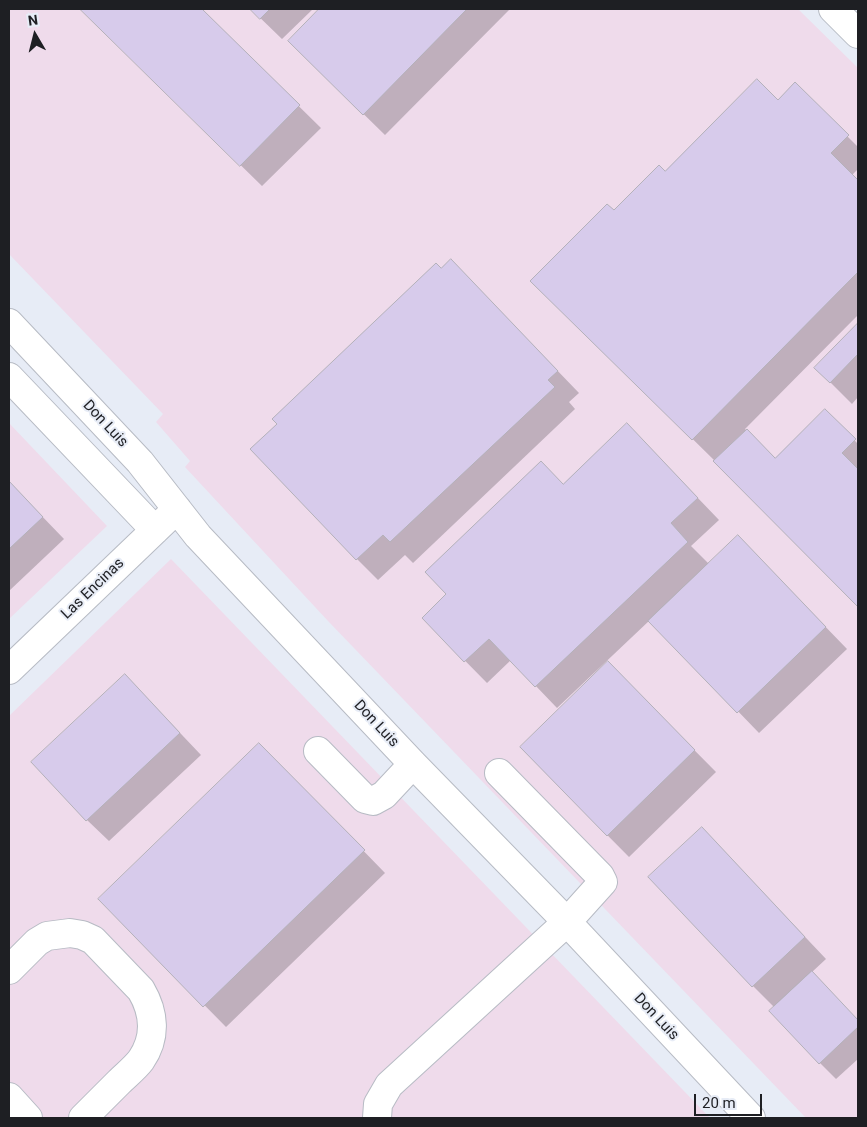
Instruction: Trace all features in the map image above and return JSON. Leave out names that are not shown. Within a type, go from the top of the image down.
[{"type":"street","points":[[832,9],[858,34]]},
{"type":"street","name":"Don Luis","points":[[9,323],[140,462],[198,536],[413,764],[567,922],[751,1118]]},
{"type":"street","points":[[9,377],[155,530]]},
{"type":"street","name":"Las Encinas","points":[[9,670],[177,509]]},
{"type":"street","points":[[318,751],[365,799],[373,801],[384,795],[413,764]]},
{"type":"street","points":[[377,1118],[378,1104],[389,1085],[567,922],[603,882],[600,876],[500,773]]},
{"type":"street","points":[[9,970],[37,942],[47,936],[70,933],[82,935],[93,940],[141,990],[146,999],[152,1020],[152,1034],[148,1048],[141,1060],[83,1118]]},
{"type":"street","points":[[9,1097],[28,1118]]},
{"type":"shaded area","points":[[9,9],[798,9],[858,68],[858,1118],[806,1118],[328,621],[185,467],[190,461],[156,422],[163,414],[9,254]]},
{"type":"shaded area","points":[[9,423],[107,526],[9,619]]},
{"type":"shaded area","points":[[171,559],[710,1118],[9,1118],[9,716]]},
{"type":"building","points":[[80,9],[202,9],[300,105],[240,166]]},
{"type":"building","points":[[250,9],[270,9],[260,19]]},
{"type":"building","points":[[319,9],[467,9],[363,115],[288,41]]},
{"type":"building","points":[[757,79],[778,100],[795,82],[849,135],[831,153],[858,180],[858,272],[692,440],[530,281],[607,204],[614,210],[659,165],[665,171]]},
{"type":"building","points":[[451,259],[558,371],[548,380],[555,387],[390,542],[383,535],[356,560],[250,449],[277,424],[272,419],[436,263],[441,268]]},
{"type":"building","points":[[858,323],[858,354],[830,383],[814,368]]},
{"type":"building","points":[[825,409],[856,439],[842,453],[858,469],[858,607],[713,461],[747,429],[775,458]]},
{"type":"building","points":[[627,423],[698,498],[671,523],[688,542],[535,687],[489,639],[464,662],[422,618],[446,594],[425,572],[541,461],[563,484]]},
{"type":"building","points":[[9,481],[43,517],[9,549]]},
{"type":"building","points":[[738,535],[826,627],[737,713],[648,621]]},
{"type":"building","points":[[608,661],[695,750],[607,836],[520,747]]},
{"type":"building","points":[[125,674],[180,733],[86,821],[31,762]]},
{"type":"building","points":[[259,743],[365,850],[203,1007],[98,899]]},
{"type":"building","points":[[702,827],[805,937],[752,987],[648,877]]},
{"type":"building","points":[[812,971],[858,1020],[858,1027],[819,1064],[769,1011]]}]
